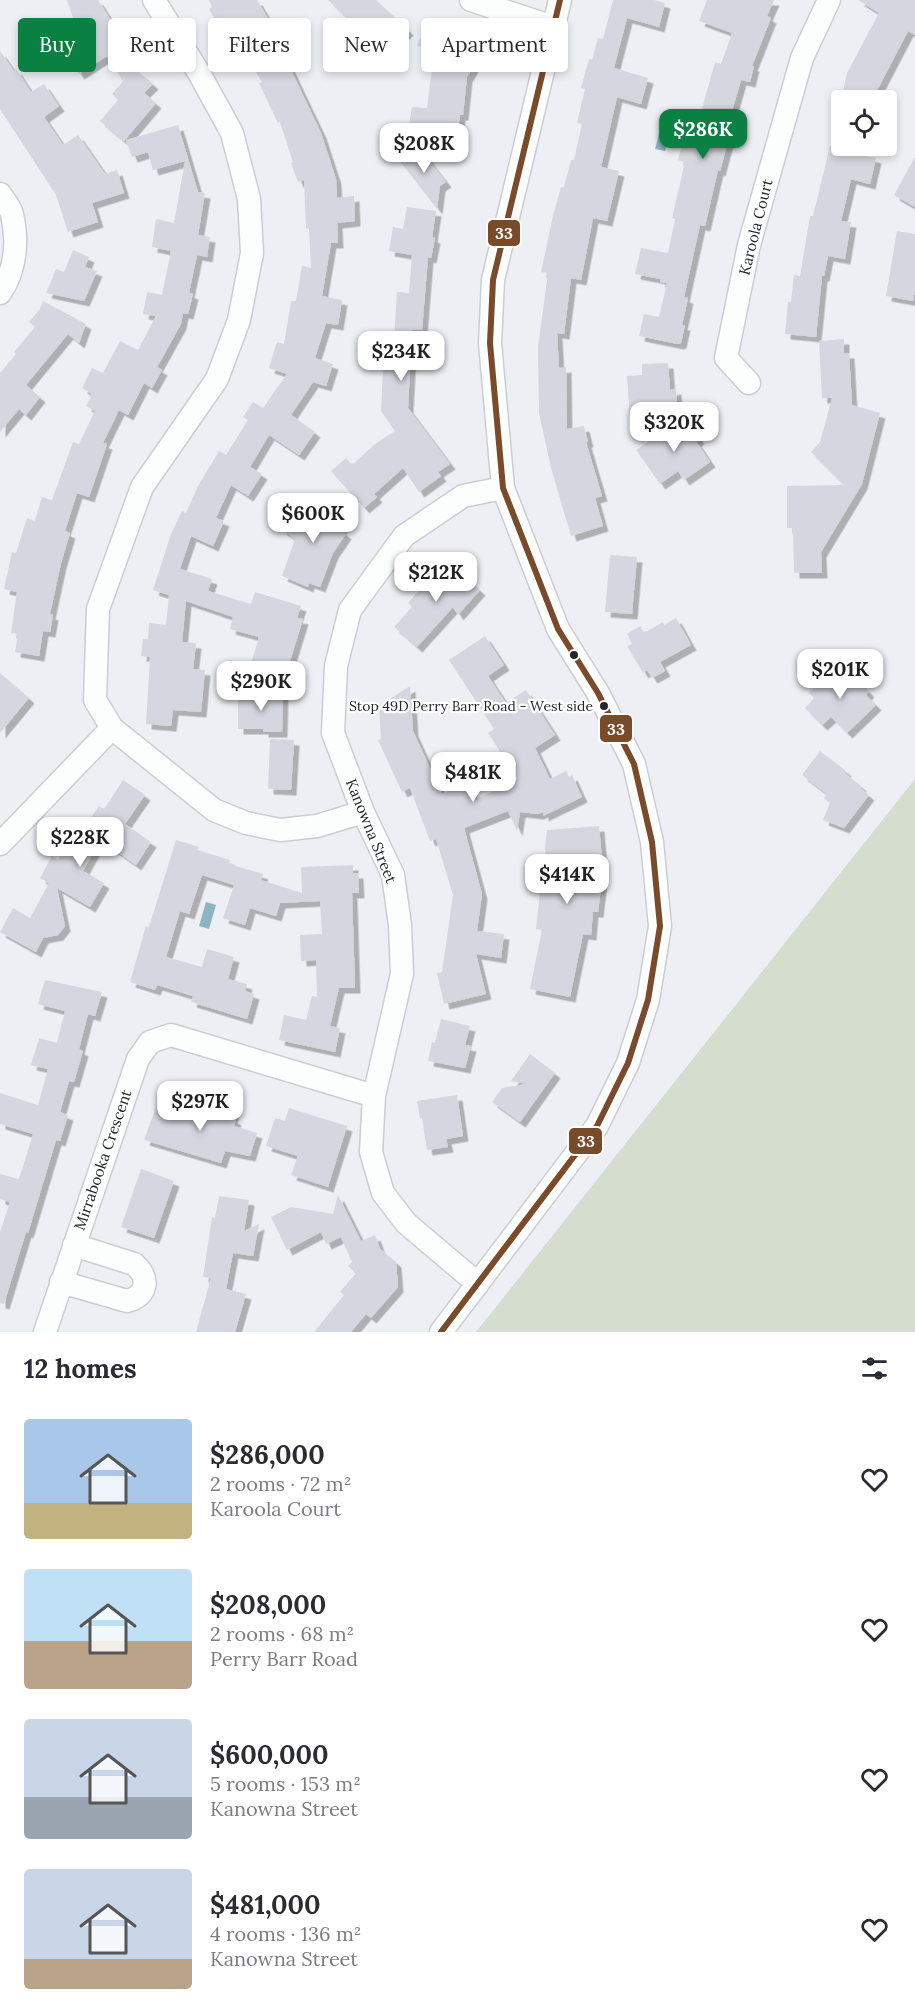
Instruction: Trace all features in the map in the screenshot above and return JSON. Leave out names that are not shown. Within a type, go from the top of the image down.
[{"type":"street","points":[[154,0],[199,73],[232,133],[249,199],[252,253],[239,320],[217,379],[142,487],[98,609],[95,700],[112,728],[214,810],[246,823],[280,830],[316,826],[363,812]]},
{"type":"street","points":[[471,0],[526,18]]},
{"type":"street","points":[[555,18],[560,0]]},
{"type":"street","name":"Karoola Court","points":[[749,383],[726,358],[749,245],[802,58],[829,0]]},
{"type":"street","points":[[441,1332],[597,1126],[628,1063],[648,1000],[660,926],[652,842],[634,764],[598,693],[558,628],[503,488],[490,343],[493,280],[542,72]]},
{"type":"street","points":[[0,194],[12,212],[16,255],[8,282],[0,293]]},
{"type":"street","name":"Kanowna Street","points":[[478,1284],[406,1223],[383,1193],[371,1152],[374,1096],[402,974],[400,925],[393,875],[363,812],[333,733],[336,666],[350,610],[404,536],[463,496],[503,488]]},
{"type":"street","points":[[0,844],[112,728]]},
{"type":"street","name":"Mirrabooka Crescent","points":[[45,1332],[138,1059],[150,1042],[171,1035],[374,1096]]},
{"type":"street","points":[[62,1282],[127,1301],[135,1299],[141,1293],[145,1280],[142,1270],[134,1264],[74,1245]]},
{"type":"green space","points":[[915,779],[915,1332],[476,1332]]},
{"type":"water","points":[[662,123],[672,125],[665,151],[655,149]]},
{"type":"water","points":[[206,902],[216,905],[209,929],[199,926]]},
{"type":"building","points":[[67,0],[98,0],[110,18],[108,58],[107,56],[96,63],[96,18],[73,18]]},
{"type":"building","points":[[209,0],[257,0],[268,18],[214,18],[209,9],[212,7]]},
{"type":"building","points":[[328,0],[376,0],[395,18],[347,18]]},
{"type":"building","points":[[613,0],[654,0],[665,3],[659,27],[627,18],[614,68],[648,78],[641,104],[617,97],[601,167],[619,171],[607,221],[593,218],[581,280],[571,278],[564,334],[557,333],[559,368],[566,367],[567,429],[584,426],[588,442],[586,442],[602,496],[595,498],[603,526],[571,536],[551,468],[539,413],[538,347],[548,273],[541,272],[561,187],[564,187],[571,160],[574,160],[582,124],[577,123],[585,89],[581,88],[598,38],[603,39]]},
{"type":"building","points":[[707,0],[774,0],[767,16],[771,18],[752,66],[754,66],[750,82],[741,80],[730,118],[734,119],[720,171],[718,170],[705,226],[700,225],[684,297],[688,298],[682,325],[685,325],[681,343],[678,344],[639,336],[644,314],[659,317],[667,283],[660,282],[660,279],[635,274],[641,248],[668,253],[675,219],[672,218],[685,162],[678,160],[687,125],[697,127],[715,62],[721,64],[732,33],[699,21]]},
{"type":"building","points":[[858,0],[915,0],[915,35],[908,31],[877,90],[843,90],[847,73],[879,13]]},
{"type":"building","points":[[0,51],[14,71],[16,69],[31,92],[44,84],[59,106],[44,117],[63,145],[78,135],[105,174],[117,170],[124,193],[92,203],[98,222],[68,232],[56,195],[0,109]]},
{"type":"building","points":[[117,72],[139,72],[153,84],[144,93],[156,103],[124,141],[100,121],[118,100],[112,94],[123,81]]},
{"type":"building","points":[[256,72],[292,72],[321,133],[336,179],[337,198],[354,196],[355,221],[337,223],[338,243],[331,243],[322,296],[342,300],[338,325],[326,323],[315,358],[333,364],[326,386],[313,382],[291,415],[315,432],[299,455],[269,435],[250,467],[262,474],[248,496],[231,485],[216,518],[224,521],[213,546],[191,536],[180,569],[212,579],[208,591],[251,604],[255,592],[301,606],[297,618],[303,619],[286,674],[251,664],[259,637],[230,629],[233,617],[186,601],[182,642],[196,643],[193,669],[205,670],[201,712],[173,710],[171,726],[146,724],[150,657],[141,656],[143,639],[148,639],[149,623],[166,625],[169,595],[153,590],[171,534],[182,511],[186,513],[198,486],[219,451],[226,455],[248,420],[243,417],[253,402],[263,408],[287,374],[269,368],[277,342],[284,344],[291,301],[296,301],[302,266],[311,268],[309,229],[306,228],[304,180],[298,182],[280,122],[278,123],[259,83],[262,82]]},
{"type":"building","points":[[432,72],[470,72],[467,77],[463,115],[460,115],[457,137],[408,131],[412,107],[427,108]]},
{"type":"building","points":[[178,125],[198,192],[205,193],[198,235],[210,237],[207,257],[197,255],[189,293],[193,294],[188,314],[183,313],[181,324],[157,367],[162,370],[152,388],[144,383],[128,415],[119,410],[103,443],[107,444],[89,497],[77,493],[65,531],[70,533],[50,614],[53,615],[50,632],[43,631],[39,656],[15,652],[18,634],[11,633],[17,592],[4,589],[12,552],[16,553],[27,518],[35,521],[42,497],[52,500],[73,442],[79,444],[95,411],[86,406],[92,394],[82,388],[92,368],[103,373],[120,341],[138,350],[156,316],[143,314],[147,292],[162,295],[171,251],[152,247],[156,219],[174,223],[185,161],[153,170],[148,152],[132,157],[126,140]]},
{"type":"building","points":[[418,146],[446,182],[440,186],[437,209],[399,160]]},
{"type":"building","points":[[830,146],[831,156],[876,158],[870,184],[851,179],[841,221],[851,222],[845,259],[828,256],[824,276],[822,276],[816,337],[785,334],[788,302],[791,302],[794,275],[800,276],[810,216],[813,216]]},
{"type":"building","points":[[915,157],[915,207],[894,195]]},
{"type":"building","points":[[407,207],[436,211],[432,237],[435,238],[431,258],[428,257],[422,330],[412,330],[408,408],[450,464],[438,472],[441,476],[419,492],[403,468],[374,494],[377,497],[364,508],[331,471],[346,458],[352,465],[375,444],[395,431],[381,411],[384,347],[388,347],[389,338],[394,338],[397,292],[409,293],[412,255],[389,251],[393,227],[403,229]]},
{"type":"building","points":[[897,231],[915,234],[913,301],[886,296]]},
{"type":"building","points":[[73,250],[89,257],[85,267],[97,271],[84,301],[46,293],[56,269],[64,272]]},
{"type":"building","points":[[43,301],[86,324],[79,343],[68,334],[26,385],[40,397],[26,415],[19,409],[0,432],[0,373],[35,327],[29,322],[40,309]]},
{"type":"building","points":[[844,339],[844,353],[849,353],[852,405],[880,413],[862,484],[821,552],[822,573],[794,573],[793,528],[787,528],[787,486],[844,485],[811,452],[820,442],[832,398],[822,398],[819,341]]},
{"type":"building","points":[[668,363],[670,390],[676,389],[678,415],[630,419],[627,376],[642,375],[642,364]]},
{"type":"building","points":[[684,417],[699,439],[696,441],[710,462],[684,480],[678,471],[660,484],[636,450]]},
{"type":"building","points":[[323,503],[350,520],[340,529],[346,534],[333,553],[320,587],[309,583],[308,587],[282,576],[295,539],[281,529],[296,509],[311,520]]},
{"type":"building","points":[[610,555],[637,557],[632,614],[605,612]]},
{"type":"building","points":[[449,562],[480,590],[458,615],[453,607],[417,647],[394,627],[412,607],[408,603],[430,577],[434,579]]},
{"type":"building","points":[[676,618],[691,645],[660,662],[665,671],[652,678],[647,670],[643,673],[627,646],[632,644],[627,634],[640,626],[644,633],[663,622],[664,625]]},
{"type":"building","points":[[485,636],[504,665],[488,676],[506,703],[526,690],[555,735],[535,748],[550,779],[566,771],[569,777],[572,775],[582,797],[543,816],[543,812],[538,814],[520,812],[517,831],[508,811],[464,828],[482,894],[477,931],[504,934],[501,958],[476,954],[486,994],[444,1004],[437,973],[442,972],[453,895],[436,839],[430,841],[410,788],[402,792],[378,740],[381,738],[379,706],[410,686],[413,731],[442,794],[469,783],[475,800],[518,779],[488,733],[494,729],[449,660]]},
{"type":"building","points":[[836,667],[845,676],[849,672],[869,692],[866,695],[876,705],[847,733],[831,717],[822,725],[805,708],[814,698],[809,693]]},
{"type":"building","points":[[0,673],[29,698],[0,733]]},
{"type":"building","points":[[238,693],[283,693],[282,732],[238,729]]},
{"type":"building","points":[[270,739],[294,740],[291,790],[268,789]]},
{"type":"building","points":[[820,751],[846,771],[845,773],[869,795],[844,828],[823,820],[830,803],[824,799],[827,794],[802,775]]},
{"type":"building","points":[[123,780],[145,795],[125,824],[151,842],[136,865],[100,840],[83,871],[104,883],[90,907],[57,888],[65,926],[58,935],[43,938],[36,952],[0,932],[13,908],[30,918],[49,883],[40,878],[52,856],[58,860],[72,835],[77,838],[99,806],[104,809]]},
{"type":"building","points":[[599,826],[603,871],[598,912],[593,912],[591,935],[583,934],[570,997],[530,989],[542,930],[536,929],[541,883],[548,884],[545,848],[547,830]]},
{"type":"building","points":[[176,840],[199,847],[197,850],[230,860],[229,864],[263,874],[261,880],[302,893],[301,867],[353,865],[353,873],[358,873],[359,893],[352,893],[355,988],[339,988],[330,1026],[340,1028],[335,1052],[279,1040],[284,1015],[306,1020],[312,996],[317,997],[316,960],[301,961],[300,935],[322,934],[320,901],[280,903],[276,916],[250,908],[245,925],[223,918],[234,885],[202,875],[189,914],[180,911],[166,957],[202,967],[207,949],[234,957],[228,979],[247,984],[245,991],[254,994],[247,1019],[191,1002],[193,996],[157,985],[155,990],[130,982],[146,926],[149,927]]},
{"type":"building","points":[[45,980],[102,992],[95,1016],[88,1014],[79,1049],[83,1051],[74,1082],[69,1081],[60,1112],[68,1115],[60,1141],[56,1140],[4,1304],[0,1303],[0,1232],[10,1202],[0,1199],[0,1174],[19,1179],[33,1134],[0,1124],[0,1093],[38,1105],[48,1069],[31,1065],[39,1038],[57,1043],[65,1011],[38,1004]]},
{"type":"building","points":[[441,1019],[470,1026],[465,1045],[471,1046],[465,1068],[428,1061]]},
{"type":"building","points":[[530,1054],[555,1073],[520,1122],[492,1102],[502,1088],[527,1084],[511,1081]]},
{"type":"building","points":[[457,1095],[463,1136],[446,1139],[448,1147],[427,1150],[417,1101]]},
{"type":"building","points":[[158,1102],[210,1118],[214,1104],[234,1110],[232,1118],[236,1120],[234,1126],[257,1133],[250,1156],[225,1151],[221,1163],[144,1140]]},
{"type":"building","points":[[289,1108],[347,1126],[328,1187],[291,1175],[298,1156],[266,1146],[275,1118],[285,1121]]},
{"type":"building","points":[[141,1169],[174,1181],[154,1238],[121,1227]]},
{"type":"building","points":[[338,1195],[361,1241],[375,1235],[380,1249],[396,1262],[398,1287],[371,1318],[366,1314],[351,1332],[314,1332],[344,1295],[340,1292],[356,1273],[348,1266],[352,1262],[341,1237],[326,1244],[321,1232],[287,1250],[271,1217],[291,1207],[333,1214]]},
{"type":"building","points":[[219,1196],[249,1200],[244,1231],[259,1224],[253,1256],[233,1253],[226,1289],[246,1294],[235,1332],[196,1332],[211,1278],[203,1277],[212,1217],[215,1218]]},
{"type":"transit line","name":"33","points":[[441,1332],[597,1126],[628,1063],[648,1000],[660,926],[652,842],[634,764],[598,693],[558,629],[503,488],[490,343],[493,280],[560,0]]},
{"type":"place","name":"Stop 49D Perry Barr Road - West side","points":[[604,706]]}]
